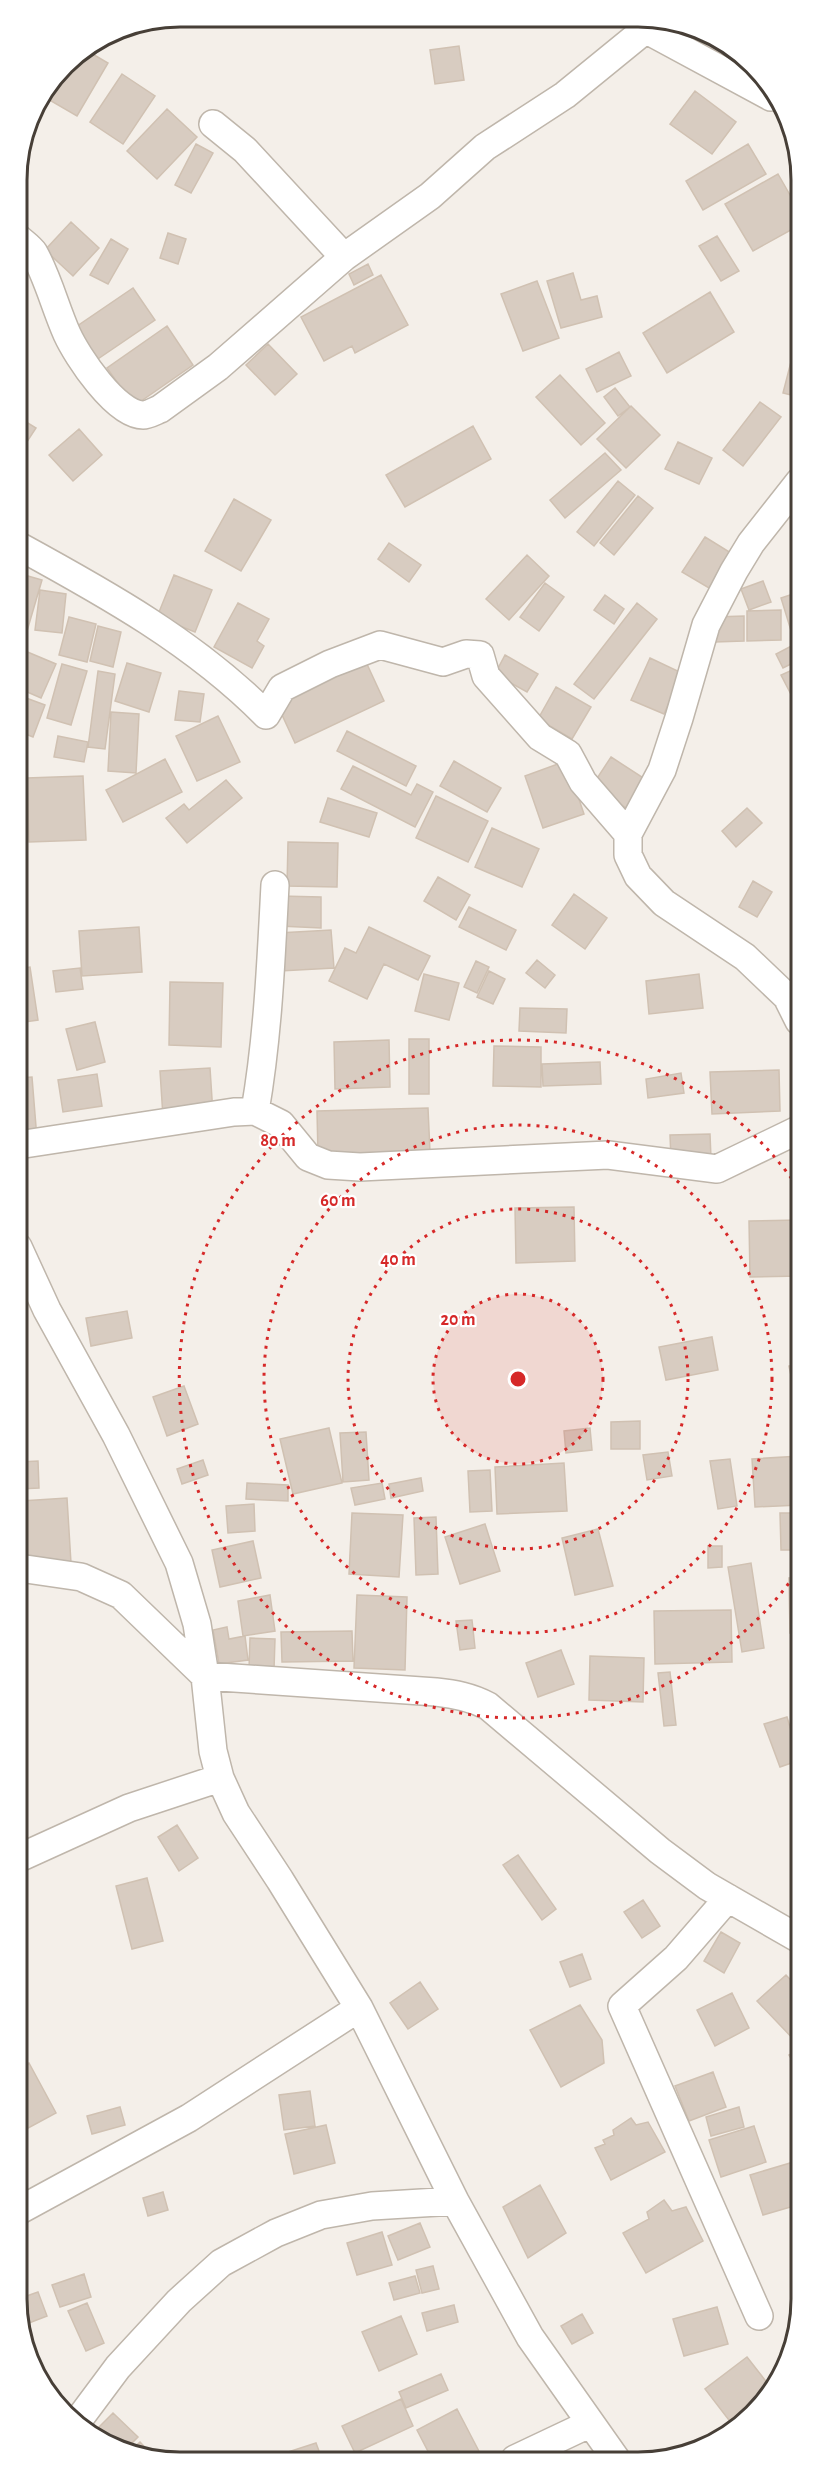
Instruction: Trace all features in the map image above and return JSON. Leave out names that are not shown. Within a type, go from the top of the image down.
[{"type":"street","points":[[27,245],[33,250],[67,335],[84,362],[111,397],[129,412],[143,415],[160,409],[218,367],[344,257],[430,196],[485,147],[565,94],[649,28]]},
{"type":"street","points":[[657,28],[763,92]]},
{"type":"street","points":[[213,124],[245,150],[344,257]]},
{"type":"street","points":[[791,492],[751,543],[705,625],[662,770],[628,834],[628,855],[638,876],[664,903],[745,957],[787,997],[791,1004]]},
{"type":"street","points":[[27,550],[101,591],[203,658],[266,715],[282,688],[330,664],[380,645],[443,662],[466,654],[480,656],[486,676],[540,737],[568,754],[583,782],[628,834]]},
{"type":"street","points":[[255,1111],[268,1013],[275,885]]},
{"type":"street","points":[[27,1144],[234,1112],[255,1111],[281,1124],[308,1157],[328,1165],[360,1167],[608,1155],[717,1168],[791,1133]]},
{"type":"street","points":[[27,1267],[47,1310],[116,1435],[178,1563],[197,1624],[206,1676],[208,1716],[220,1778],[236,1813],[359,2008],[454,2201],[531,2337],[589,2424],[611,2452]]},
{"type":"street","points":[[27,1569],[81,1577],[121,1595],[206,1676],[436,1692],[475,1700],[488,1706],[660,1851],[707,1886],[791,1934]]},
{"type":"street","points":[[27,1854],[129,1808],[220,1778]]},
{"type":"street","points":[[728,1898],[676,1958],[622,2006],[759,2316]]},
{"type":"street","points":[[27,2206],[189,2118],[359,2008]]},
{"type":"street","points":[[82,2416],[118,2367],[179,2301],[222,2263],[276,2233],[321,2214],[372,2206],[454,2201]]},
{"type":"street","points":[[530,2452],[589,2424]]},
{"type":"building","points":[[459,46],[464,80],[435,84],[430,50]]},
{"type":"building","points":[[93,54],[108,63],[77,116],[49,100],[72,72]]},
{"type":"building","points":[[122,74],[155,96],[123,144],[90,122]]},
{"type":"building","points":[[695,91],[736,122],[712,154],[670,124]]},
{"type":"building","points":[[167,109],[197,137],[157,179],[127,151]]},
{"type":"building","points":[[196,144],[213,153],[191,193],[175,185]]},
{"type":"building","points":[[748,144],[766,174],[703,210],[686,181]]},
{"type":"building","points":[[778,174],[791,197],[791,230],[753,251],[725,204]]},
{"type":"building","points":[[71,222],[99,248],[73,276],[45,250]]},
{"type":"building","points":[[168,233],[186,239],[178,264],[160,258]]},
{"type":"building","points":[[717,236],[739,271],[721,281],[699,246]]},
{"type":"building","points":[[111,239],[128,249],[108,284],[90,275]]},
{"type":"building","points":[[368,264],[373,275],[354,285],[349,274]]},
{"type":"building","points":[[573,273],[581,300],[597,296],[602,317],[561,328],[547,281]]},
{"type":"building","points":[[381,275],[408,325],[355,353],[352,346],[324,361],[301,317]]},
{"type":"building","points":[[537,281],[559,338],[523,351],[501,294]]},
{"type":"building","points":[[133,288],[155,320],[89,365],[67,333]]},
{"type":"building","points":[[710,292],[734,332],[667,373],[643,333]]},
{"type":"building","points":[[167,326],[193,365],[134,406],[107,368]]},
{"type":"building","points":[[268,344],[297,374],[275,395],[246,365]]},
{"type":"building","points":[[619,352],[631,376],[597,392],[586,369]]},
{"type":"building","points":[[791,362],[791,395],[783,393]]},
{"type":"building","points":[[560,375],[605,423],[581,445],[536,397]]},
{"type":"building","points":[[615,388],[630,407],[618,416],[604,397]]},
{"type":"building","points":[[760,402],[781,417],[743,466],[723,450]]},
{"type":"building","points":[[631,406],[660,435],[626,468],[597,439]]},
{"type":"building","points":[[27,422],[36,428],[27,442]]},
{"type":"building","points":[[473,426],[491,459],[405,507],[386,475]]},
{"type":"building","points":[[79,429],[102,455],[73,481],[49,455]]},
{"type":"building","points":[[678,442],[712,458],[699,484],[665,469]]},
{"type":"building","points":[[605,453],[621,470],[565,518],[550,500]]},
{"type":"building","points":[[618,481],[635,495],[594,546],[577,532]]},
{"type":"building","points":[[638,496],[653,508],[614,555],[600,543]]},
{"type":"building","points":[[234,499],[271,520],[241,571],[205,551]]},
{"type":"building","points":[[705,537],[731,553],[709,588],[682,572]]},
{"type":"building","points":[[389,543],[421,565],[409,582],[378,559]]},
{"type":"building","points":[[527,555],[549,576],[509,620],[486,599]]},
{"type":"building","points":[[174,575],[212,590],[195,632],[157,617]]},
{"type":"building","points":[[27,576],[42,580],[27,631]]},
{"type":"building","points":[[763,581],[771,602],[749,610],[741,589]]},
{"type":"building","points":[[545,583],[564,597],[539,631],[520,617]]},
{"type":"building","points":[[40,590],[66,594],[62,633],[35,630]]},
{"type":"building","points":[[605,595],[624,609],[614,624],[594,610]]},
{"type":"building","points":[[791,595],[791,630],[781,598]]},
{"type":"building","points":[[238,603],[269,619],[257,641],[264,646],[252,668],[214,647]]},
{"type":"building","points":[[637,603],[657,619],[594,699],[574,684]]},
{"type":"building","points":[[781,610],[781,640],[747,641],[747,611]]},
{"type":"building","points":[[744,616],[744,641],[715,642],[714,617]]},
{"type":"building","points":[[69,617],[96,624],[87,662],[59,655]]},
{"type":"building","points":[[98,626],[121,632],[113,667],[90,661]]},
{"type":"building","points":[[791,646],[791,664],[783,668],[776,654]]},
{"type":"building","points":[[27,652],[56,664],[41,698],[27,692]]},
{"type":"building","points":[[505,655],[538,674],[527,692],[495,674]]},
{"type":"building","points":[[650,658],[682,673],[664,714],[631,700]]},
{"type":"building","points":[[366,662],[384,701],[295,743],[277,704]]},
{"type":"building","points":[[127,663],[161,673],[149,712],[115,701]]},
{"type":"building","points":[[62,664],[87,671],[71,725],[47,718]]},
{"type":"building","points":[[98,671],[115,674],[105,749],[88,747]]},
{"type":"building","points":[[791,671],[791,694],[781,675]]},
{"type":"building","points":[[556,687],[591,707],[572,739],[538,719]]},
{"type":"building","points":[[179,691],[204,694],[200,722],[175,720]]},
{"type":"building","points":[[27,698],[45,705],[33,737],[27,735]]},
{"type":"building","points":[[111,712],[139,714],[136,773],[108,771]]},
{"type":"building","points":[[218,716],[240,762],[197,781],[176,736]]},
{"type":"building","points":[[347,731],[416,766],[406,786],[337,751]]},
{"type":"building","points":[[58,736],[88,742],[84,762],[54,757]]},
{"type":"building","points":[[611,757],[648,781],[629,810],[592,786]]},
{"type":"building","points":[[165,759],[182,792],[123,822],[106,790]]},
{"type":"building","points":[[454,761],[501,788],[487,812],[440,786]]},
{"type":"building","points":[[566,761],[584,814],[543,828],[525,776]]},
{"type":"building","points":[[353,766],[411,795],[417,784],[433,792],[415,827],[341,789]]},
{"type":"building","points":[[83,776],[86,840],[29,842],[27,778]]},
{"type":"building","points":[[226,780],[242,798],[187,843],[166,818],[184,804],[189,810]]},
{"type":"building","points":[[436,796],[488,821],[468,862],[416,838]]},
{"type":"building","points":[[328,798],[377,813],[369,837],[320,822]]},
{"type":"building","points":[[747,808],[762,823],[736,847],[722,831]]},
{"type":"building","points":[[492,828],[539,849],[522,887],[475,867]]},
{"type":"building","points":[[288,842],[338,843],[337,887],[287,886]]},
{"type":"building","points":[[438,877],[470,895],[456,920],[424,901]]},
{"type":"building","points":[[753,881],[772,892],[757,917],[739,907]]},
{"type":"building","points":[[574,894],[607,918],[585,949],[552,925]]},
{"type":"building","points":[[280,896],[321,897],[321,928],[279,926]]},
{"type":"building","points":[[469,907],[516,930],[506,950],[459,927]]},
{"type":"building","points":[[139,927],[142,972],[82,976],[79,931]]},
{"type":"building","points":[[369,927],[430,956],[418,980],[384,964],[367,999],[329,981],[345,948],[356,953]]},
{"type":"building","points":[[331,930],[334,968],[280,971],[278,933]]},
{"type":"building","points":[[537,960],[555,975],[545,988],[526,973]]},
{"type":"building","points":[[476,961],[489,967],[477,993],[464,987]]},
{"type":"building","points":[[30,967],[38,1020],[27,1022],[27,968]]},
{"type":"building","points":[[80,968],[83,989],[56,992],[53,971]]},
{"type":"building","points":[[489,971],[505,979],[493,1004],[477,997]]},
{"type":"building","points":[[424,974],[459,983],[449,1020],[415,1011]]},
{"type":"building","points":[[699,974],[703,1008],[649,1014],[646,981]]},
{"type":"building","points":[[170,982],[223,983],[221,1047],[169,1045]]},
{"type":"building","points":[[520,1008],[567,1009],[566,1033],[519,1031]]},
{"type":"building","points":[[95,1022],[105,1062],[77,1070],[66,1029]]},
{"type":"building","points":[[409,1039],[429,1039],[429,1094],[409,1094]]},
{"type":"building","points":[[389,1040],[390,1087],[335,1089],[334,1042]]},
{"type":"building","points":[[494,1046],[541,1047],[541,1087],[493,1086]]},
{"type":"building","points":[[600,1062],[601,1084],[543,1086],[542,1064]]},
{"type":"building","points":[[210,1068],[213,1114],[163,1117],[160,1071]]},
{"type":"building","points":[[779,1070],[780,1111],[712,1114],[710,1072]]},
{"type":"building","points":[[681,1073],[684,1093],[648,1098],[646,1079]]},
{"type":"building","points":[[97,1074],[102,1106],[63,1112],[58,1080]]},
{"type":"building","points":[[27,1077],[32,1077],[37,1139],[27,1140]]},
{"type":"building","points":[[428,1108],[430,1152],[318,1155],[317,1111]]},
{"type":"building","points":[[710,1134],[711,1158],[671,1159],[670,1135]]},
{"type":"building","points":[[574,1207],[575,1261],[516,1263],[515,1208]]},
{"type":"building","points":[[791,1220],[791,1276],[750,1277],[749,1221]]},
{"type":"building","points":[[127,1311],[132,1338],[91,1346],[86,1318]]},
{"type":"building","points":[[712,1337],[718,1370],[666,1380],[659,1347]]},
{"type":"building","points":[[184,1386],[198,1424],[167,1436],[153,1397]]},
{"type":"building","points":[[640,1421],[640,1449],[611,1449],[611,1422]]},
{"type":"building","points":[[329,1428],[342,1483],[293,1494],[280,1439]]},
{"type":"building","points":[[590,1428],[592,1450],[566,1453],[564,1431]]},
{"type":"building","points":[[366,1432],[369,1480],[343,1482],[340,1433]]},
{"type":"building","points":[[668,1452],[672,1476],[647,1480],[643,1455]]},
{"type":"building","points":[[791,1457],[791,1505],[755,1507],[752,1459]]},
{"type":"building","points":[[730,1459],[737,1506],[718,1509],[710,1461]]},
{"type":"building","points":[[203,1460],[208,1475],[182,1484],[177,1469]]},
{"type":"building","points":[[38,1461],[39,1488],[27,1489],[27,1462]]},
{"type":"building","points":[[564,1463],[567,1511],[497,1514],[495,1467]]},
{"type":"building","points":[[490,1470],[492,1511],[470,1512],[468,1471]]},
{"type":"building","points":[[421,1478],[423,1491],[391,1498],[389,1484]]},
{"type":"building","points":[[247,1483],[288,1485],[288,1501],[246,1499]]},
{"type":"building","points":[[382,1483],[385,1499],[355,1505],[351,1488]]},
{"type":"building","points":[[67,1498],[71,1563],[27,1565],[27,1501]]},
{"type":"building","points":[[254,1504],[255,1531],[228,1533],[226,1506]]},
{"type":"building","points":[[352,1513],[403,1515],[399,1577],[349,1574]]},
{"type":"building","points":[[780,1513],[791,1513],[791,1550],[781,1550]]},
{"type":"building","points":[[436,1517],[438,1574],[416,1575],[414,1518]]},
{"type":"building","points":[[485,1524],[500,1571],[460,1584],[445,1537]]},
{"type":"building","points":[[598,1529],[613,1586],[575,1595],[562,1538]]},
{"type":"building","points":[[253,1541],[261,1578],[220,1587],[212,1550]]},
{"type":"building","points":[[708,1546],[722,1546],[722,1567],[708,1568]]},
{"type":"building","points":[[751,1563],[764,1648],[742,1652],[728,1567]]},
{"type":"building","points":[[789,1578],[791,1578],[791,1633],[790,1633]]},
{"type":"building","points":[[270,1595],[275,1631],[243,1636],[238,1601]]},
{"type":"building","points":[[357,1595],[407,1597],[405,1670],[354,1668]]},
{"type":"building","points":[[731,1610],[732,1662],[655,1664],[654,1611]]},
{"type":"building","points":[[472,1620],[475,1648],[460,1650],[456,1621]]},
{"type":"building","points":[[227,1627],[229,1639],[245,1636],[248,1660],[219,1664],[213,1630]]},
{"type":"building","points":[[352,1631],[353,1661],[282,1662],[281,1632]]},
{"type":"building","points":[[250,1638],[275,1639],[274,1670],[249,1669]]},
{"type":"building","points":[[561,1650],[574,1684],[538,1697],[526,1663]]},
{"type":"building","points":[[590,1656],[644,1658],[643,1702],[589,1700]]},
{"type":"building","points":[[670,1672],[676,1725],[664,1726],[658,1673]]},
{"type":"building","points":[[787,1717],[791,1730],[791,1763],[780,1767],[764,1724]]},
{"type":"building","points":[[177,1825],[198,1858],[179,1871],[158,1837]]},
{"type":"building","points":[[518,1855],[556,1909],[542,1920],[503,1865]]},
{"type":"building","points":[[147,1878],[163,1941],[132,1949],[116,1886]]},
{"type":"building","points":[[643,1900],[660,1926],[642,1938],[624,1912]]},
{"type":"building","points":[[721,1932],[740,1943],[724,1973],[704,1961]]},
{"type":"building","points":[[582,1954],[591,1979],[570,1987],[560,1962]]},
{"type":"building","points":[[786,1975],[791,1980],[791,2037],[757,2001]]},
{"type":"building","points":[[420,1982],[438,2009],[408,2029],[390,2003]]},
{"type":"building","points":[[732,1993],[749,2028],[715,2046],[697,2010]]},
{"type":"building","points":[[580,2005],[602,2040],[604,2063],[561,2087],[530,2030]]},
{"type":"building","points":[[29,2063],[56,2113],[27,2129],[27,2064]]},
{"type":"building","points":[[713,2072],[726,2107],[689,2121],[675,2086]]},
{"type":"building","points":[[310,2091],[315,2126],[284,2130],[279,2095]]},
{"type":"building","points":[[120,2107],[125,2125],[92,2134],[87,2116]]},
{"type":"building","points":[[739,2107],[744,2127],[711,2136],[706,2117]]},
{"type":"building","points":[[631,2118],[636,2125],[648,2122],[665,2152],[611,2180],[595,2148],[605,2144],[603,2140],[614,2135],[613,2130]]},
{"type":"building","points":[[326,2125],[335,2163],[294,2174],[285,2134]]},
{"type":"building","points":[[754,2126],[766,2162],[721,2177],[709,2140]]},
{"type":"building","points":[[791,2163],[791,2207],[763,2215],[750,2175]]},
{"type":"building","points":[[540,2185],[566,2233],[528,2258],[503,2207]]},
{"type":"building","points":[[163,2192],[168,2210],[148,2216],[143,2198]]},
{"type":"building","points":[[664,2200],[672,2211],[686,2207],[703,2241],[646,2273],[623,2233],[649,2219],[647,2212]]},
{"type":"building","points":[[420,2223],[430,2247],[398,2260],[388,2236]]},
{"type":"building","points":[[382,2232],[392,2265],[357,2275],[347,2243]]},
{"type":"building","points":[[433,2266],[439,2289],[422,2293],[416,2270]]},
{"type":"building","points":[[84,2274],[91,2297],[60,2307],[52,2285]]},
{"type":"building","points":[[415,2276],[420,2293],[394,2300],[389,2283]]},
{"type":"building","points":[[38,2292],[47,2316],[29,2323],[27,2296]]},
{"type":"building","points":[[87,2303],[104,2343],[86,2351],[68,2311]]},
{"type":"building","points":[[454,2305],[458,2322],[427,2331],[422,2313]]},
{"type":"building","points":[[717,2307],[728,2344],[684,2356],[673,2319]]},
{"type":"building","points":[[582,2314],[593,2333],[572,2344],[561,2326]]},
{"type":"building","points":[[401,2316],[417,2354],[379,2371],[362,2332]]},
{"type":"building","points":[[747,2357],[767,2382],[753,2400],[730,2421],[705,2389]]},
{"type":"building","points":[[441,2374],[448,2390],[406,2408],[399,2392]]},
{"type":"building","points":[[401,2399],[413,2426],[355,2452],[342,2426]]},
{"type":"building","points":[[457,2409],[479,2452],[428,2452],[417,2430]]},
{"type":"building","points":[[113,2413],[138,2437],[131,2444],[98,2428]]},
{"type":"building","points":[[316,2443],[319,2452],[288,2452]]}]
